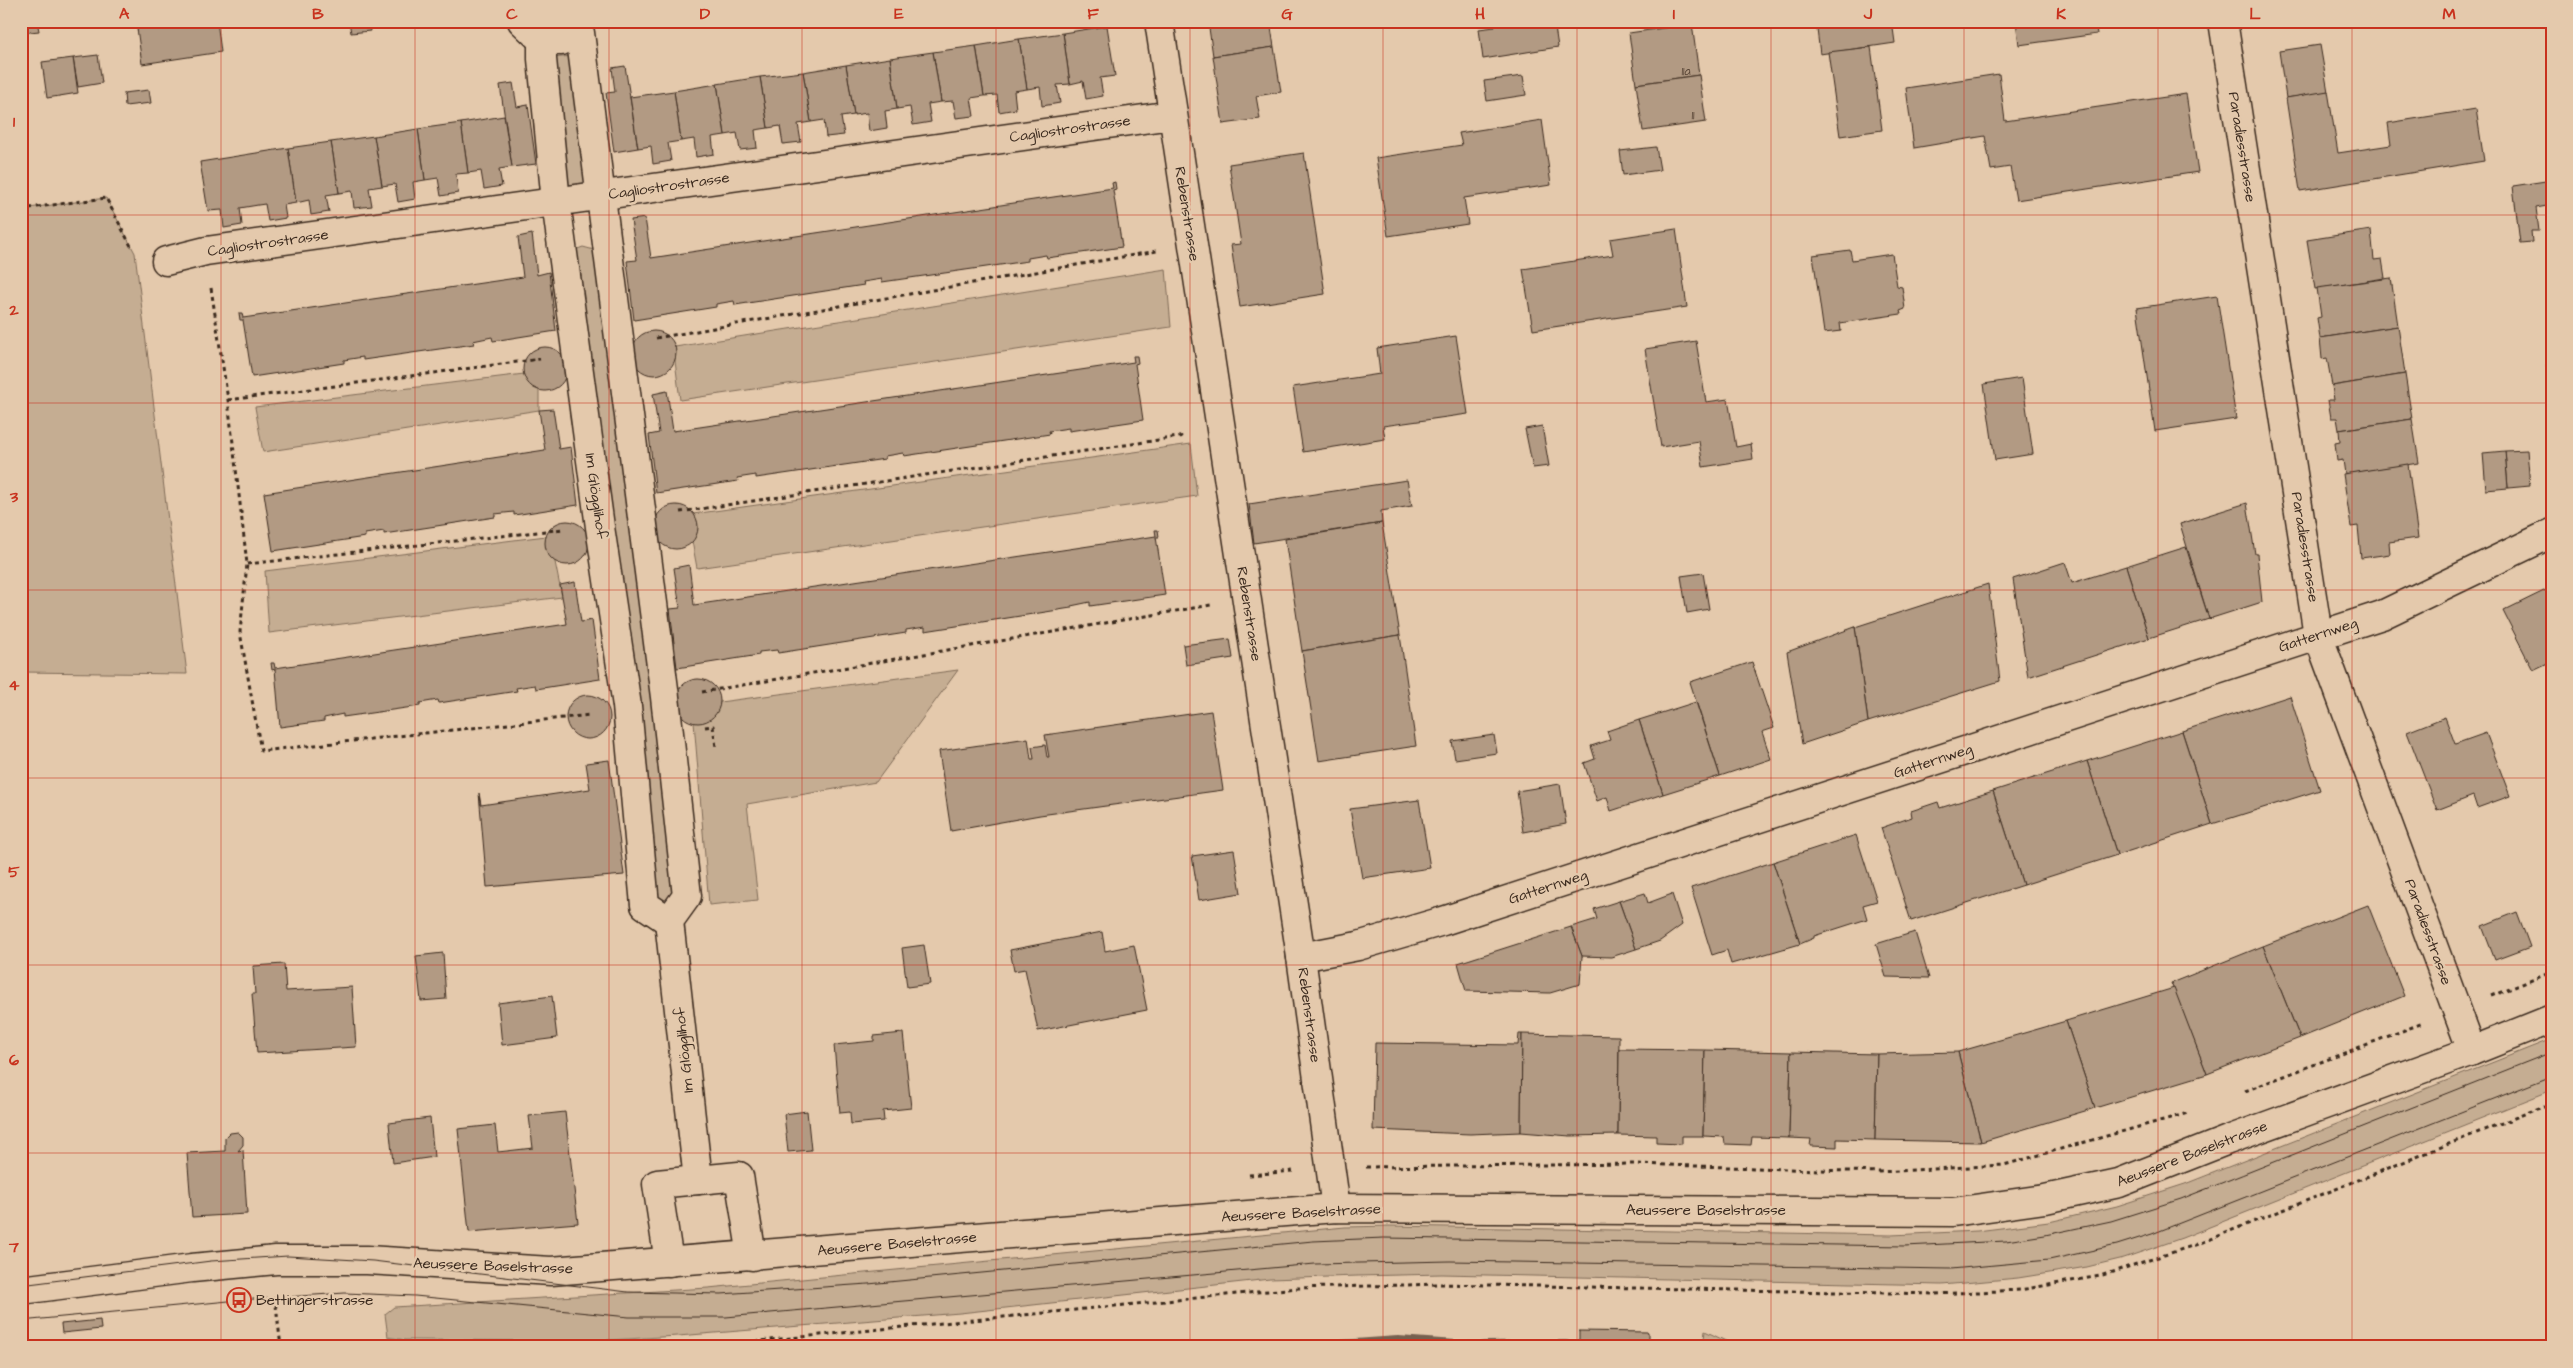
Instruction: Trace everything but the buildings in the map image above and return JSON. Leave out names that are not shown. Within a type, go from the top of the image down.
[{"type":"street","points":[[522,21],[542,49],[557,41],[584,36],[600,196],[671,749],[687,896],[669,921]]},
{"type":"street","name":"Rebenstrasse","points":[[1159,21],[1301,957],[1336,1208]]},
{"type":"street","name":"Paradiesstrasse","points":[[2223,21],[2318,635],[2472,1051]]},
{"type":"street","name":"Im Glögglihof","points":[[542,49],[556,202],[608,583],[627,706],[645,905],[669,921],[698,1180]]},
{"type":"street","name":"Cagliostrostrasse","points":[[166,261],[206,251],[1172,115]]},
{"type":"street","points":[[585,408],[626,402]]},
{"type":"street","name":"Gatternweg","points":[[1301,957],[1358,946],[1443,921],[2382,615],[2552,532]]},
{"type":"street","points":[[608,583],[648,575]]},
{"type":"street","points":[[631,756],[671,749]]},
{"type":"street","name":"Aeussere Baselstrasse","points":[[21,1290],[192,1268],[276,1260],[367,1260],[551,1271],[1336,1208],[1953,1212],[2045,1199],[2119,1183],[2228,1140],[2472,1051],[2552,1019]]},
{"type":"street","points":[[668,1262],[657,1184],[739,1176],[752,1256]]},
{"type":"path","points":[[21,209],[106,198],[118,222]]},
{"type":"path","points":[[655,338],[1192,245]]},
{"type":"path","points":[[206,251],[228,400],[246,564],[240,632],[261,751],[588,715]]},
{"type":"path","points":[[228,400],[550,358]]},
{"type":"path","points":[[675,512],[1220,431]]},
{"type":"path","points":[[246,564],[567,529]]},
{"type":"path","points":[[696,693],[1246,598]]},
{"type":"path","points":[[2512,988],[2552,972]]},
{"type":"path","points":[[2243,1092],[2409,1028]]},
{"type":"path","points":[[699,1347],[1298,1288],[1439,1284],[1936,1294],[2020,1290],[2100,1276],[2195,1245],[2552,1103]]},
{"type":"path","points":[[1636,1164],[1879,1172],[2004,1165],[2196,1110]]},
{"type":"shaded area","points":[[522,21],[588,21],[585,28],[568,39]]},
{"type":"shaded area","points":[[583,55],[600,195],[556,202],[542,59]]},
{"type":"shaded area","points":[[106,198],[135,253],[187,674],[21,672],[21,209]]},
{"type":"shaded area","points":[[583,247],[598,251],[687,896],[669,921],[645,905],[575,250]]},
{"type":"shaded area","points":[[1166,269],[1171,327],[680,400],[675,347]]},
{"type":"shaded area","points":[[524,374],[532,387],[539,390],[539,410],[263,452],[255,407]]},
{"type":"shaded area","points":[[1191,444],[1197,496],[697,568],[692,541],[698,527],[693,514]]},
{"type":"shaded area","points":[[546,536],[546,551],[555,562],[562,597],[269,633],[265,571]]},
{"type":"shaded area","points":[[958,670],[876,782],[747,804],[758,900],[709,905],[694,722],[703,721],[711,717],[720,702]]},
{"type":"shaded area","points":[[2552,1039],[2552,1090],[2182,1238],[2124,1258],[2087,1267],[2018,1278],[1942,1285],[1442,1274],[1270,1279],[960,1313],[678,1336],[591,1341],[405,1340],[388,1337],[385,1314],[394,1307],[708,1288],[1345,1227],[1392,1226],[1891,1235],[1977,1231],[2049,1222],[2117,1206],[2185,1184]]},
{"type":"shaded area","points":[[1705,1331],[1738,1347],[1703,1347]]},
{"type":"waterway","points":[[1326,1347],[1398,1342],[1470,1347]]},
{"type":"waterway","points":[[1484,1347],[1566,1346]]},
{"type":"tram line","points":[[21,1285],[211,1261],[288,1256],[373,1261],[628,1292],[721,1294],[868,1284],[1313,1241],[1384,1238],[1905,1246],[2006,1241],[2111,1221],[2181,1199],[2552,1052]]},
{"type":"tram line","points":[[21,1321],[239,1300],[345,1293],[415,1296],[629,1317],[726,1317],[1315,1264],[1450,1261],[1951,1269],[2049,1260],[2117,1245],[2152,1234],[2552,1076]]},
{"type":"place","name":"Bettingerstrasse","points":[[239,1300]]}]
